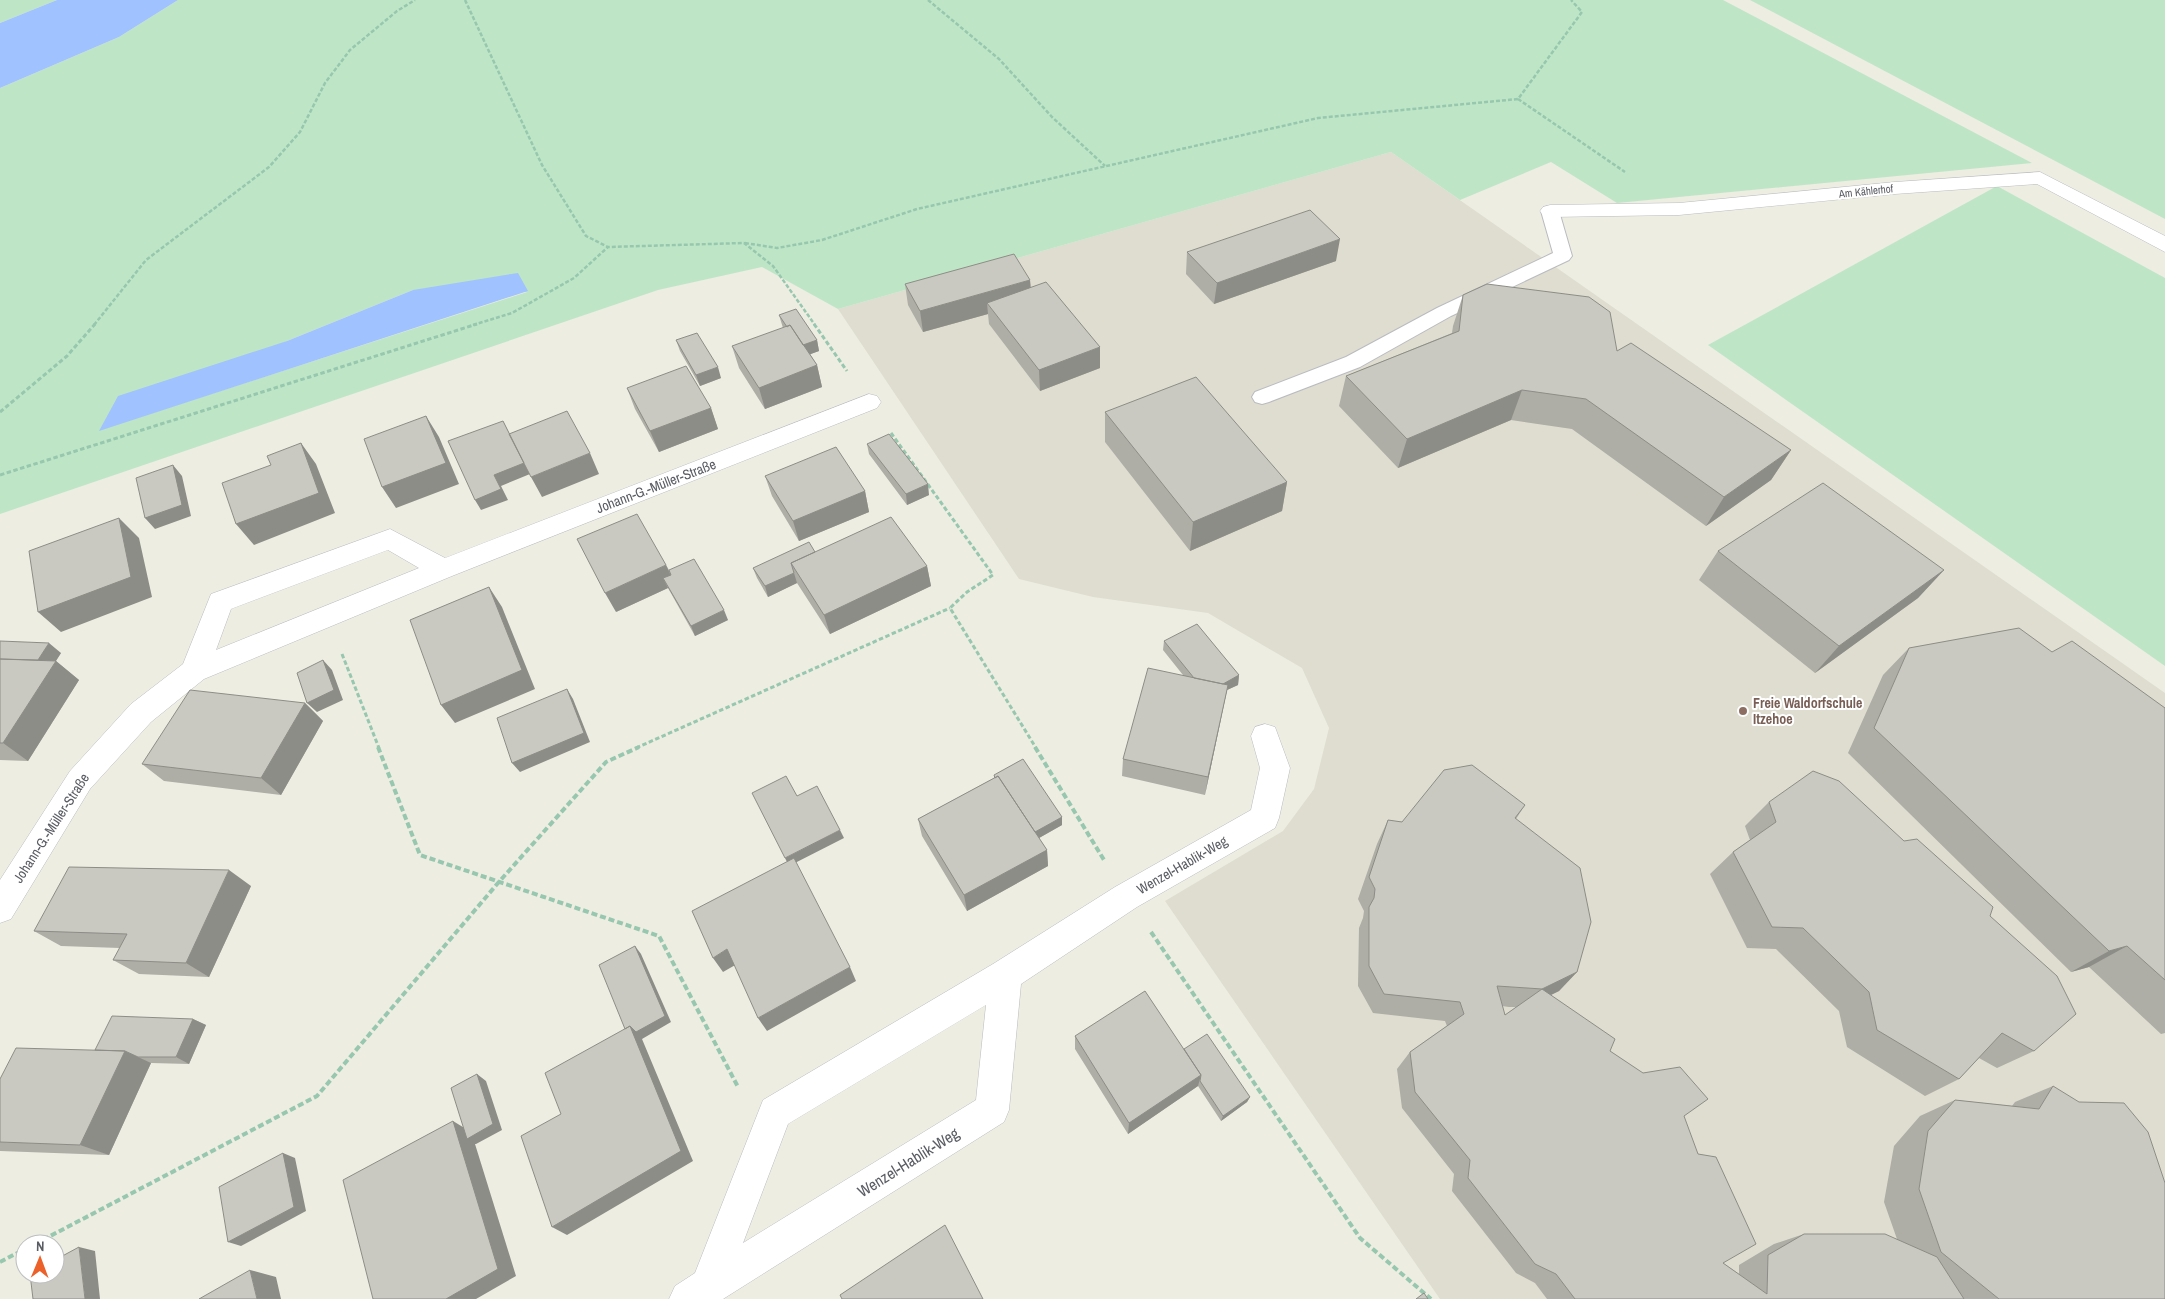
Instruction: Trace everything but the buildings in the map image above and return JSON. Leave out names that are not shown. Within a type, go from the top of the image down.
[{"type":"street","name":"Am Kählerhof","points":[[1550,210],[1679,209],[1895,188],[2040,178],[2165,245]]},
{"type":"street","name":"Johann-G.-Müller-Straße","points":[[0,908],[80,780],[141,713],[194,670],[443,569],[869,402]]},
{"type":"street","points":[[194,670],[220,602],[390,538],[443,569]]},
{"type":"street","name":"Wenzel-Hablik-Weg","points":[[699,1292],[776,1112],[1005,975],[1126,896],[1264,818],[1275,768],[1265,736]]},
{"type":"street","name":"Wenzel-Hablik-Weg","points":[[699,1292],[992,1110],[1005,975]]},
{"type":"lane","points":[[1262,397],[1353,362],[1444,312],[1563,256],[1550,210]]},
{"type":"path","points":[[0,412],[67,356],[110,307],[146,260],[269,167],[300,132],[325,83],[350,50],[397,11],[415,0]]},
{"type":"path","points":[[464,0],[542,165],[586,236],[608,247],[744,243],[777,248],[822,240],[917,209],[1318,118],[1473,106],[1518,99],[1679,209]]},
{"type":"path","points":[[928,0],[999,59],[1052,117],[1105,166]]},
{"type":"path","points":[[1518,99],[1582,12],[1571,0]]},
{"type":"path","points":[[54,1234],[318,1096],[498,883],[606,762],[950,608],[967,592],[993,575],[773,266],[744,243]]},
{"type":"path","points":[[0,475],[512,313],[574,278],[608,247]]},
{"type":"path","points":[[950,608],[1126,896],[1360,1238],[1431,1299]]},
{"type":"path","points":[[327,616],[420,856],[659,936],[764,1138]]},
{"type":"path","points":[[0,1262],[15,1254]]},
{"type":"shaded area","name":"Freie Waldorfschule Itzehoe","points":[[1391,152],[2165,693],[2165,1299],[1440,1299],[1165,901],[1283,831],[1314,789],[1329,728],[1302,668],[1208,613],[1093,597],[1019,579],[838,309]]},
{"type":"green space","points":[[0,0],[57,0],[0,23]]},
{"type":"green space","points":[[178,0],[1723,0],[2032,163],[1617,203],[1551,162],[1460,200],[1391,152],[838,309],[762,267],[658,290],[0,514],[0,88],[119,37]],"holes":[[[413,290],[527,292],[100,430],[287,341]]]},
{"type":"green space","points":[[1750,0],[2165,0],[2165,219]]},
{"type":"green space","points":[[1997,186],[2165,278],[2165,666],[1708,345]]},
{"type":"water","points":[[57,0],[178,0],[119,37],[0,88],[0,23]]},
{"type":"water","points":[[518,273],[528,291],[99,431],[118,396],[287,341],[413,290]]},
{"type":"place","name":"Freie Waldorfschule Itzehoe","points":[[1743,711]]}]
